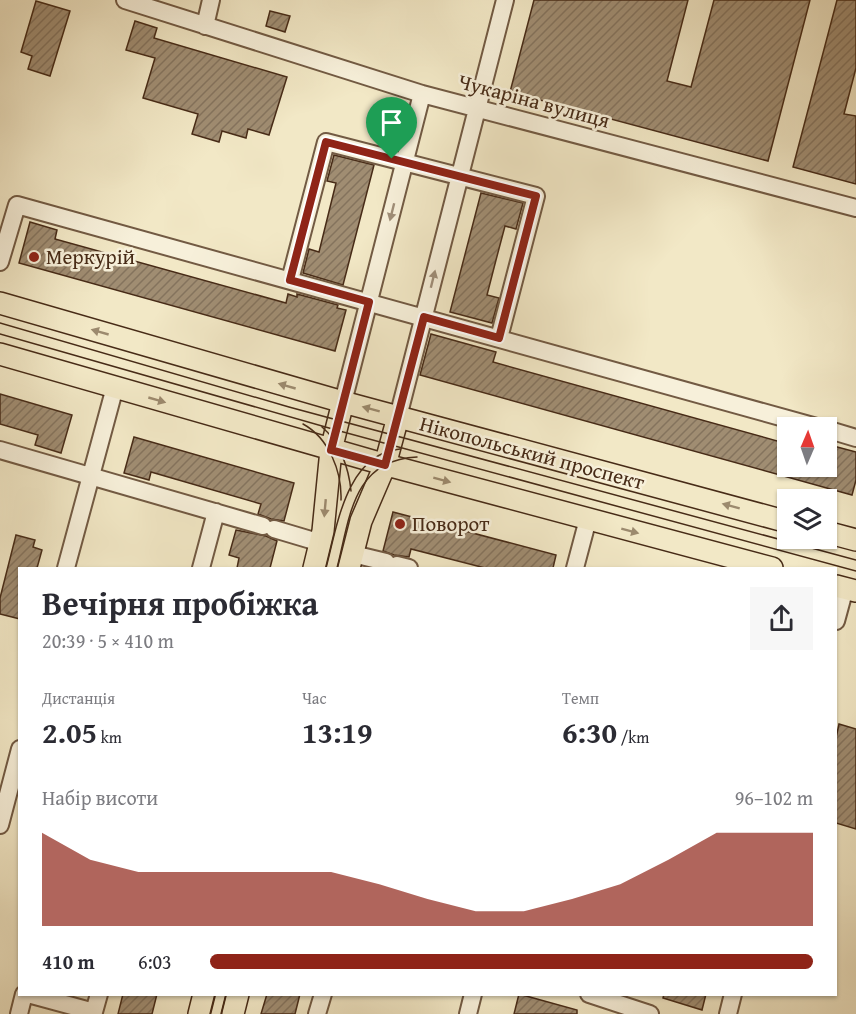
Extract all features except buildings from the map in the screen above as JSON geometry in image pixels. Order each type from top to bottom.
[{"type":"main road","name":"Нікопольський проспект","points":[[0,303],[343,402],[777,519]]},
{"type":"main road","points":[[0,354],[385,465],[768,567]]},
{"type":"main road","points":[[315,567],[321,543],[331,450],[343,402]]},
{"type":"main road","points":[[351,561],[362,521],[385,465],[398,417]]},
{"type":"main road","points":[[837,535],[856,540]]},
{"type":"main road","points":[[199,1014],[204,996]]},
{"type":"main road","points":[[233,1014],[238,996]]},
{"type":"street","name":"Чукаріна вулиця","points":[[125,0],[477,110],[856,208]]},
{"type":"street","points":[[204,26],[212,0]]},
{"type":"street","points":[[398,417],[505,0]]},
{"type":"street","points":[[343,402],[422,94]]},
{"type":"street","points":[[290,280],[326,142],[536,196],[499,338]]},
{"type":"street","points":[[0,262],[17,205],[781,417]]},
{"type":"street","points":[[66,567],[115,387]]},
{"type":"street","points":[[837,432],[856,438]]},
{"type":"street","points":[[0,450],[321,543]]},
{"type":"street","points":[[201,567],[216,512]]},
{"type":"street","points":[[575,567],[588,519]]},
{"type":"street","points":[[351,561],[397,565]]},
{"type":"street","points":[[837,617],[845,588]]},
{"type":"street","points":[[0,825],[18,757]]},
{"type":"street","points":[[19,1014],[25,996]]},
{"type":"street","points":[[34,996],[94,1012],[98,996]]},
{"type":"street","points":[[317,1014],[322,996]]},
{"type":"street","points":[[468,1014],[472,996]]},
{"type":"street","points":[[595,996],[650,1014]]},
{"type":"street","points":[[728,1014],[732,996]]},
{"type":"tram line","points":[[0,323],[289,407],[856,560]]},
{"type":"tram line","points":[[0,334],[336,430],[856,571]]},
{"type":"tram line","points":[[303,424],[312,430],[327,447],[339,478],[341,500]]},
{"type":"tram line","points":[[322,427],[339,448],[351,491]]},
{"type":"tram line","points":[[326,567],[340,514],[356,478],[367,464],[382,454],[400,449]]},
{"type":"tram line","points":[[337,567],[351,512],[367,480],[379,469],[395,461],[417,457]]},
{"type":"tram line","points":[[210,1014],[214,996]]},
{"type":"tram line","points":[[221,1014],[226,996]]},
{"type":"place","name":"Меркурій","points":[[34,257]]},
{"type":"place","name":"Поворот","points":[[400,524]]},
{"type":"route","points":[[326,142],[392,159],[536,196],[499,338],[424,317],[385,465],[331,450],[369,302],[290,280],[326,142]]}]
